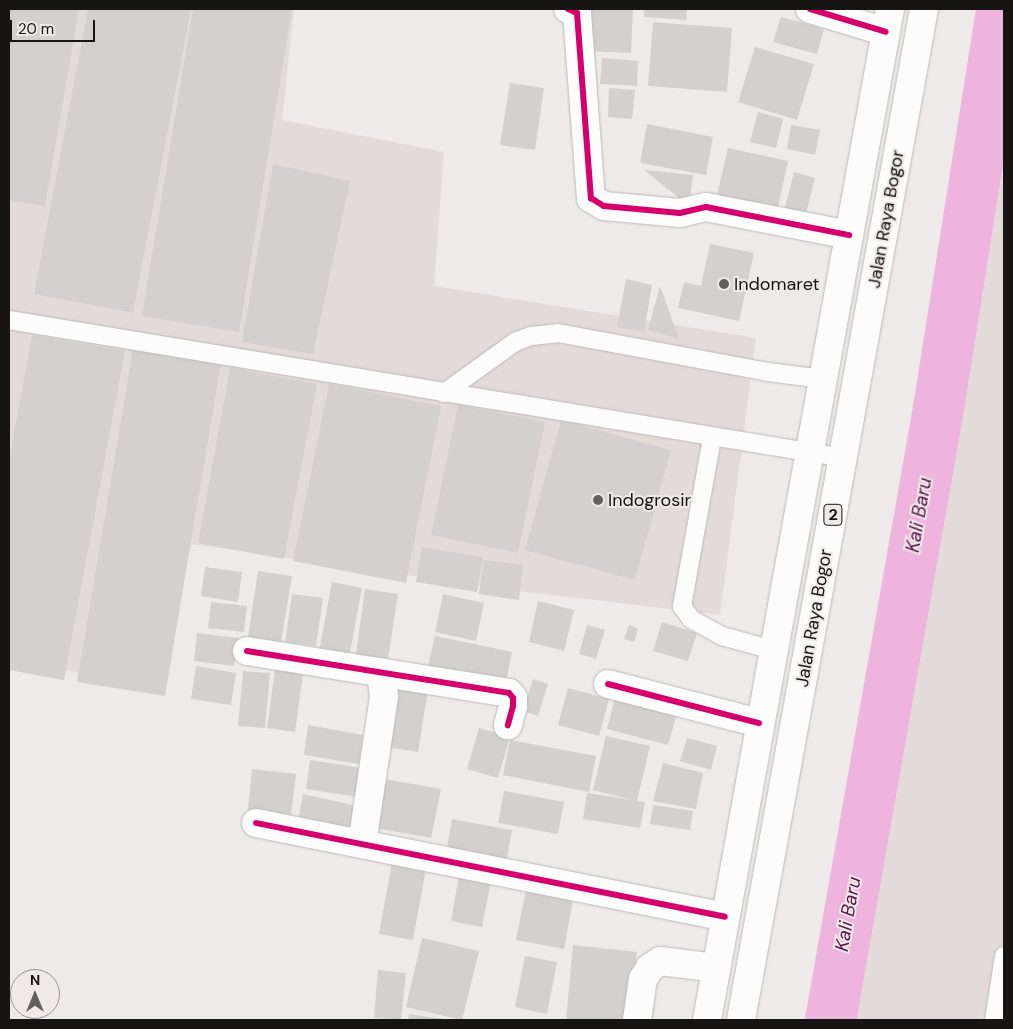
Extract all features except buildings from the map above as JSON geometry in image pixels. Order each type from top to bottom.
[{"type":"main road","points":[[568,9],[577,14],[591,198],[604,206],[680,213],[706,207],[849,236]]},
{"type":"main road","points":[[810,9],[888,20]]},
{"type":"main road","name":"Jalan Raya Bogor","points":[[740,1020],[844,458],[924,9]]},
{"type":"main road","name":"Jalan Raya Bogor","points":[[707,1020],[888,20]]},
{"type":"main road","points":[[247,650],[509,693],[513,698],[513,706],[508,725]]},
{"type":"main road","points":[[362,844],[384,697],[381,672]]},
{"type":"main road","points":[[608,684],[760,724]]},
{"type":"main road","points":[[256,823],[725,916]]},
{"type":"main road","points":[[637,1020],[643,979],[650,968],[660,961],[716,968]]},
{"type":"lane","points":[[9,320],[712,438],[844,458]]},
{"type":"lane","points":[[444,393],[515,342],[531,336],[558,333],[768,372],[823,380]]},
{"type":"lane","points":[[712,438],[682,606],[691,619],[722,636],[773,650]]},
{"type":"lane","points":[[994,1020],[1004,956]]},
{"type":"shaded area","points":[[9,9],[294,9],[282,120],[444,152],[434,286],[756,338],[720,615],[502,589],[192,544],[147,687],[9,659]]},
{"type":"shaded area","points":[[1004,58],[1004,1020],[830,1020]]},
{"type":"waterway","name":"Kali Baru","points":[[830,1020],[938,408],[1001,9]]},
{"type":"cycle path","points":[[568,9],[577,13],[591,198],[604,206],[680,213],[706,207],[849,235]]},
{"type":"cycle path","points":[[810,9],[886,32]]},
{"type":"cycle path","points":[[247,651],[509,693],[513,698],[513,706],[508,725]]},
{"type":"cycle path","points":[[608,684],[759,723]]},
{"type":"cycle path","points":[[256,823],[725,917]]},
{"type":"place","name":"Indomaret","points":[[724,284]]},
{"type":"place","name":"Indogrosir","points":[[598,500]]}]
